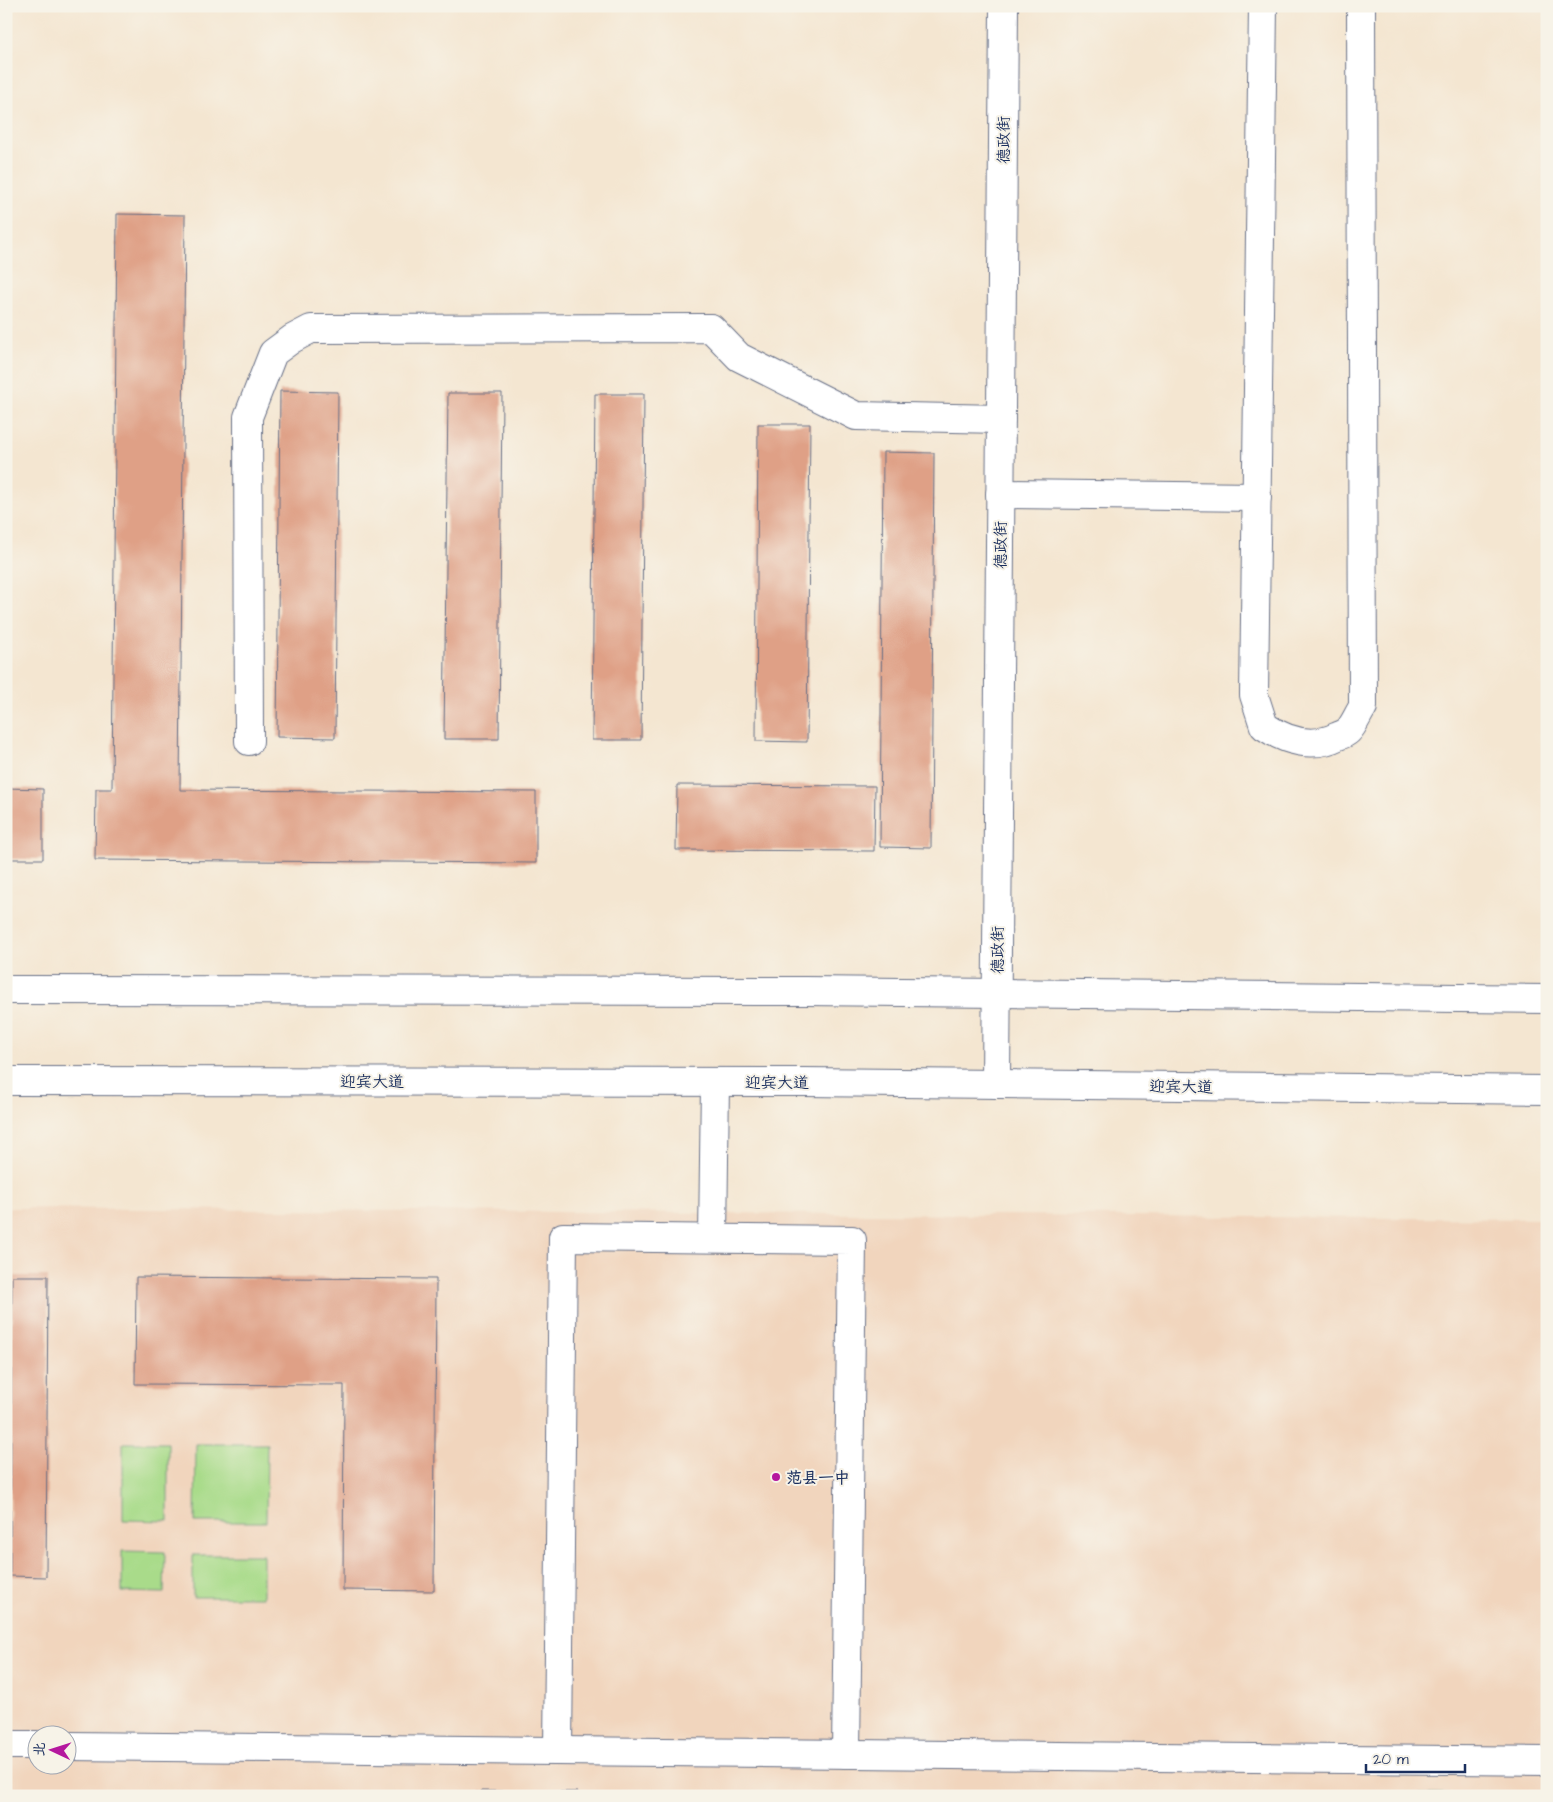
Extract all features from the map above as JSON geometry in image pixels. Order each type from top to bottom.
[{"type":"street","name":"德政街","points":[[996,1084],[1004,6]]},
{"type":"street","points":[[1263,6],[1254,694],[1264,726],[1276,734],[1298,742],[1311,744],[1330,741],[1349,730],[1362,707],[1360,6]]},
{"type":"street","points":[[249,741],[248,417],[273,353],[292,339],[311,329],[711,328],[739,357],[856,416],[1001,419]]},
{"type":"street","points":[[1000,494],[1257,497]]},
{"type":"street","points":[[6,990],[805,991],[1547,1000]]},
{"type":"street","name":"迎宾大道","points":[[6,1081],[715,1082],[1547,1090]]},
{"type":"street","points":[[713,1238],[715,1082]]},
{"type":"street","points":[[558,1751],[563,1237],[713,1238],[852,1240],[846,1754]]},
{"type":"street","points":[[6,1745],[28,1745]]},
{"type":"street","points":[[78,1746],[1547,1760]]},
{"type":"shaded area","name":"范县一中","points":[[6,1208],[1547,1219],[1547,1796],[6,1796]]},
{"type":"green space","points":[[123,1443],[168,1443],[168,1521],[123,1520]]},
{"type":"green space","points":[[196,1444],[267,1444],[266,1522],[195,1522]]},
{"type":"green space","points":[[122,1551],[165,1552],[164,1593],[122,1592]]},
{"type":"green space","points":[[193,1555],[263,1555],[263,1597],[193,1597]]},
{"type":"green space","points":[[1343,1794],[1547,1795],[1547,1796],[1329,1796]]},
{"type":"building","points":[[117,214],[185,215],[180,790],[536,792],[536,863],[95,860],[96,789],[112,789]]},
{"type":"building","points":[[280,391],[338,392],[335,738],[277,737]]},
{"type":"building","points":[[448,393],[502,393],[499,739],[444,739]]},
{"type":"building","points":[[595,394],[644,394],[641,740],[592,740]]},
{"type":"building","points":[[758,424],[810,424],[807,742],[756,741]]},
{"type":"building","points":[[883,452],[934,453],[931,848],[880,847]]},
{"type":"building","points":[[677,785],[875,786],[874,851],[676,850]]},
{"type":"building","points":[[6,788],[43,789],[43,859],[6,859]]},
{"type":"building","points":[[12,1276],[48,1276],[46,1577],[10,1576]]},
{"type":"building","points":[[136,1277],[436,1279],[434,1591],[343,1590],[344,1385],[135,1384]]},
{"type":"building","points":[[481,1791],[578,1792],[578,1796],[481,1796]]},
{"type":"place","name":"范县一中","points":[[776,1477]]}]
